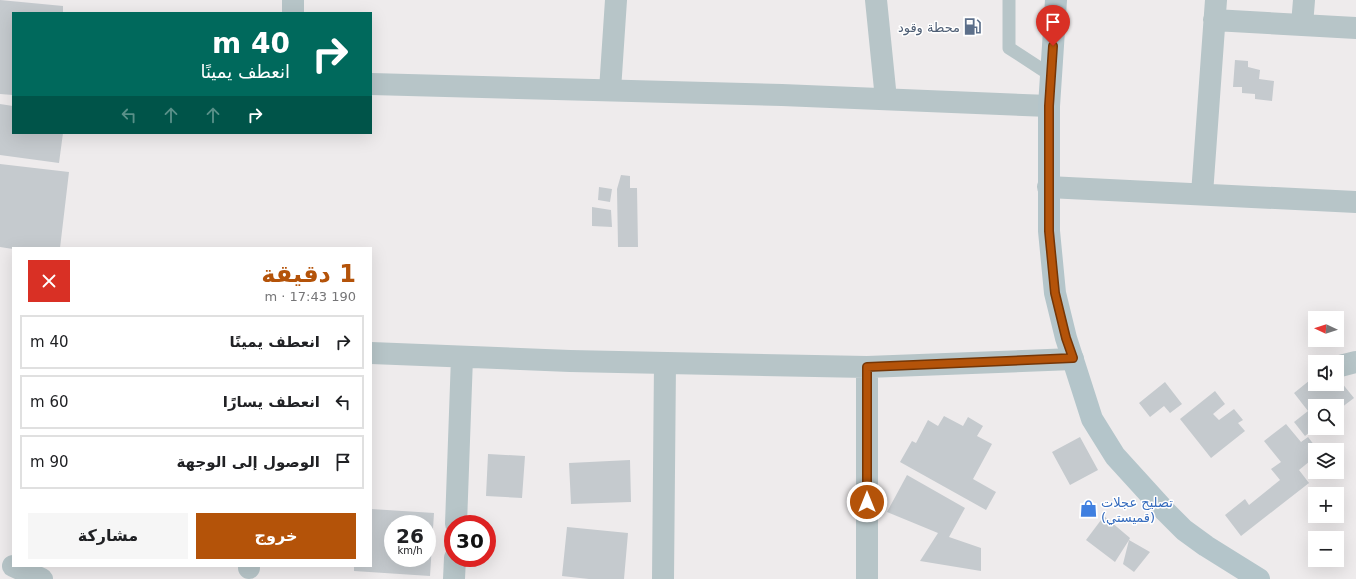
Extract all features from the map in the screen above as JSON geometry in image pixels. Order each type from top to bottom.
[{"type":"street","points":[[293,0],[293,12]]},
{"type":"street","points":[[610,90],[616,0]]},
{"type":"street","points":[[876,0],[886,99]]},
{"type":"street","points":[[1056,0],[1049,106],[1049,231],[1055,293],[1066,338],[1092,419],[1115,456],[1184,530],[1206,546],[1259,579]]},
{"type":"street","points":[[1302,25],[1304,0]]},
{"type":"street","points":[[1202,194],[1215,10],[1302,25],[1356,28]]},
{"type":"street","points":[[372,84],[782,95],[1049,106]]},
{"type":"street","points":[[1048,187],[1356,202]]},
{"type":"street","points":[[372,353],[570,362],[867,367],[1073,358]]},
{"type":"street","points":[[456,515],[462,356]]},
{"type":"street","points":[[663,579],[665,363]]},
{"type":"street","points":[[867,367],[867,579]]},
{"type":"street","points":[[0,560],[12,566]]},
{"type":"street","points":[[15,567],[42,579]]},
{"type":"street","points":[[454,579],[455,567]]},
{"type":"lane","points":[[1009,0],[1009,48],[1052,76]]},
{"type":"building","points":[[0,0],[63,6],[63,12],[12,12],[12,95],[0,94]]},
{"type":"building","points":[[1235,60],[1248,61],[1248,67],[1260,70],[1259,79],[1274,81],[1272,101],[1255,99],[1255,94],[1242,93],[1242,87],[1233,87]]},
{"type":"building","points":[[0,104],[12,106],[12,134],[63,134],[59,163],[0,155]]},
{"type":"building","points":[[0,164],[69,172],[60,247],[12,247],[12,249],[0,247]]},
{"type":"building","points":[[621,175],[630,176],[630,188],[637,188],[638,247],[618,247],[617,189]]},
{"type":"building","points":[[599,187],[612,189],[610,202],[598,200]]},
{"type":"building","points":[[592,207],[611,210],[612,227],[592,226]]},
{"type":"building","points":[[1165,382],[1182,404],[1170,413],[1164,406],[1150,417],[1139,403]]},
{"type":"building","points":[[1308,382],[1308,391],[1344,391],[1344,386],[1354,398],[1344,406],[1344,399],[1308,399],[1308,411],[1294,393]]},
{"type":"building","points":[[1215,391],[1225,404],[1213,414],[1219,420],[1234,409],[1243,420],[1238,423],[1245,431],[1211,458],[1180,419]]},
{"type":"building","points":[[1308,411],[1308,434],[1305,436],[1294,422]]},
{"type":"building","points":[[944,416],[963,426],[968,417],[983,426],[977,436],[992,444],[973,479],[996,492],[986,510],[900,462],[912,441],[916,443],[928,420],[938,426]]},
{"type":"building","points":[[1286,424],[1301,442],[1308,437],[1313,443],[1308,443],[1308,463],[1299,470],[1309,483],[1241,536],[1225,515],[1245,499],[1249,505],[1280,480],[1271,469],[1281,462],[1264,441]]},
{"type":"building","points":[[1080,437],[1098,470],[1070,485],[1052,452]]},
{"type":"building","points":[[488,454],[525,456],[522,498],[486,496]]},
{"type":"building","points":[[630,460],[631,502],[571,504],[569,463]]},
{"type":"building","points":[[907,475],[965,508],[949,537],[981,548],[981,571],[920,561],[938,533],[887,512]]},
{"type":"building","points":[[372,509],[434,513],[434,515],[384,515],[384,567],[431,567],[430,576],[354,571],[354,567],[372,567]]},
{"type":"building","points":[[1104,516],[1130,538],[1115,562],[1086,540]]},
{"type":"building","points":[[567,527],[628,533],[624,579],[589,579],[562,576]]},
{"type":"building","points":[[1129,540],[1150,552],[1134,572],[1123,564]]},
{"type":"place","name":"محطة وقود","points":[[973,27]]},
{"type":"place","name":"تصليح عجلات (قميستي)","points":[[1088,509]]},
{"type":"route","points":[[867,502],[867,367],[1073,358],[1066,338],[1055,293],[1049,231],[1049,106],[1053,46]]}]
